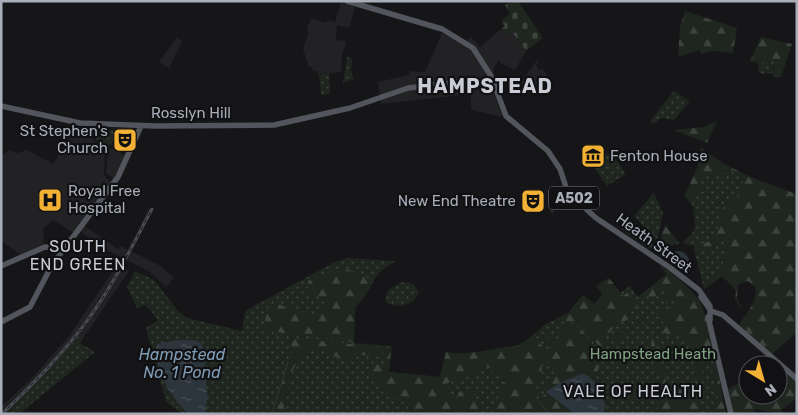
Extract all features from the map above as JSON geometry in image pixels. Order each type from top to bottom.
[{"type":"main road","name":"Heath Street","points":[[347,1],[446,31],[474,50],[495,86],[506,116],[548,151],[560,169],[567,189],[576,201],[596,218],[669,267],[704,295],[711,311]]},
{"type":"main road","name":"Rosslyn Hill","points":[[1,106],[80,124],[142,126],[279,125],[350,108],[408,88],[460,82],[495,86]]},
{"type":"main road","points":[[1,322],[30,307],[49,270],[63,249],[118,177],[142,126]]},
{"type":"main road","points":[[1,266],[42,248],[63,249]]},
{"type":"main road","points":[[711,311],[708,315],[731,414]]},
{"type":"main road","name":"A502","points":[[711,311],[723,315],[797,379]]},
{"type":"shaded area","points":[[341,2],[355,7],[349,28],[337,25],[336,40],[347,41],[342,55],[341,72],[318,74],[317,71],[313,71],[312,67],[309,67],[303,49],[308,34],[307,28],[311,18],[326,23],[328,20],[335,22]]},
{"type":"shaded area","points":[[501,29],[507,36],[512,32],[526,51],[515,70],[500,63],[500,59],[494,67],[492,90],[503,117],[471,110],[471,94],[381,104],[378,82],[409,75],[409,71],[425,72],[442,33],[463,44],[471,37],[480,47]]},
{"type":"shaded area","points":[[177,37],[182,42],[169,68],[159,62]]},
{"type":"shaded area","points":[[537,60],[539,63],[536,65],[539,70],[543,69],[551,80],[533,94],[511,87],[516,78],[522,81]]},
{"type":"shaded area","name":"Royal Free Hospital","points":[[75,128],[82,128],[105,151],[104,175],[111,183],[74,233],[53,220],[43,228],[44,244],[21,255],[1,241],[1,155],[10,150],[17,153],[27,150],[53,164]]},
{"type":"shaded area","points":[[108,147],[126,156],[114,178],[106,174]]},
{"type":"shaded area","points":[[149,208],[153,210],[131,251],[159,265],[174,278],[166,287],[150,272],[95,244],[80,230],[83,225],[118,249],[121,246],[128,250]]},
{"type":"shaded area","points":[[117,265],[129,271],[80,343],[81,340],[6,414],[1,414],[1,407],[33,377],[69,336]]},
{"type":"green space","points":[[518,1],[543,38],[526,51],[512,32],[507,36],[501,29],[505,26],[501,21],[510,14],[505,5]]},
{"type":"green space","points":[[685,11],[737,28],[733,53],[712,51],[701,54],[700,50],[678,57],[680,27]]},
{"type":"green space","points":[[761,37],[792,44],[781,77],[773,77],[775,63],[772,61],[758,63],[750,61]]},
{"type":"green space","points":[[347,57],[352,58],[351,71],[354,79],[343,83]]},
{"type":"green space","points":[[772,61],[775,63],[772,74],[759,73],[758,63]]},
{"type":"green space","points":[[329,73],[330,94],[321,95],[319,75]]},
{"type":"green space","points":[[674,91],[690,101],[674,120],[661,118],[655,123],[650,121]]},
{"type":"green space","points":[[717,121],[707,143],[673,130],[704,127]]},
{"type":"green space","points":[[95,129],[120,130],[107,150],[96,139]]},
{"type":"green space","points":[[701,147],[734,169],[797,194],[797,332],[772,354],[739,325],[754,302],[756,290],[753,285],[747,281],[738,285],[737,299],[744,311],[735,300],[736,290],[722,276],[704,290],[716,274],[721,272],[725,264],[725,254],[729,252],[723,240],[707,250],[694,250],[694,246],[714,240],[720,223],[720,214],[726,203],[738,195],[743,182],[734,170],[703,177],[693,206],[684,196],[698,166]]},
{"type":"green space","points":[[611,152],[626,174],[607,186],[591,163]]},
{"type":"green space","points":[[734,170],[744,182],[739,189],[738,195],[723,211],[714,240],[698,246],[683,242],[694,230],[693,204],[703,177]]},
{"type":"green space","points":[[565,191],[569,196],[552,213],[548,207]]},
{"type":"green space","points":[[654,193],[663,213],[658,238],[655,239],[634,216]]},
{"type":"green space","points":[[629,219],[656,249],[648,248],[620,228]]},
{"type":"green space","points":[[665,225],[678,244],[662,247],[659,242]]},
{"type":"green space","points":[[723,240],[729,253],[724,260],[724,268],[704,289],[694,250],[707,250]]},
{"type":"green space","name":"Hampstead Heath","points":[[348,258],[396,261],[380,272],[364,298],[356,306],[354,343],[392,346],[389,372],[440,377],[446,352],[455,354],[470,353],[521,345],[547,323],[568,313],[583,295],[594,304],[603,294],[596,286],[609,278],[620,293],[630,286],[638,297],[667,274],[659,265],[669,271],[699,300],[726,414],[182,414],[166,402],[146,328],[158,320],[146,305],[137,308],[127,287],[135,271],[154,280],[178,311],[187,318],[242,331],[245,311],[335,262]]},
{"type":"green space","points":[[659,265],[693,292],[703,308],[707,320],[713,352],[707,350],[702,355],[705,364],[702,367],[703,375],[699,378],[701,386],[697,391],[700,402],[697,414],[660,414],[661,411],[656,407],[662,391],[660,377],[652,357],[652,333],[659,362],[666,369],[665,385],[679,387],[689,383],[696,385],[694,369],[698,362],[688,350],[690,342],[684,343],[686,342],[678,330],[675,330],[672,336],[663,332],[663,322],[654,312],[659,308],[674,311],[677,300],[673,298],[672,302],[666,303],[665,290],[662,288],[658,290],[653,301],[646,295],[638,297],[667,274]]},
{"type":"green space","points":[[342,267],[372,280],[363,299],[355,308],[353,342],[263,330],[268,308],[277,304],[317,316],[330,299],[308,293],[308,281]]},
{"type":"green space","points":[[609,278],[623,296],[628,292],[637,305],[631,311],[630,318],[623,322],[616,321],[615,326],[603,339],[608,351],[598,345],[582,325],[556,319],[568,313],[583,295],[594,304],[603,294],[596,286]]},
{"type":"green space","points":[[402,282],[413,284],[419,292],[417,296],[406,305],[396,306],[387,303],[385,300],[388,290]]},
{"type":"green space","points":[[644,319],[652,323],[652,327],[650,328],[643,322],[614,344],[616,336],[635,325],[635,321]]},
{"type":"green space","points":[[562,324],[581,328],[593,345],[606,355],[593,379],[589,376],[560,383],[547,390],[545,388],[558,375],[554,373],[553,365],[550,363],[542,366],[541,377],[535,387],[531,388],[539,393],[534,403],[547,393],[575,414],[495,414],[500,386],[508,379],[493,374],[490,368],[483,363],[479,374],[447,383],[450,394],[456,401],[459,392],[466,389],[473,390],[481,409],[480,414],[408,414],[408,407],[413,399],[408,398],[402,402],[399,398],[386,396],[365,371],[377,364],[385,366],[384,352],[380,356],[360,355],[354,358],[353,362],[345,361],[344,357],[341,359],[336,356],[330,358],[331,351],[309,348],[296,364],[291,375],[290,385],[286,390],[287,397],[284,401],[284,408],[289,413],[272,413],[293,349],[288,344],[290,338],[391,348],[389,372],[440,377],[446,352],[462,354],[517,346],[534,335],[547,352],[550,350],[548,333],[552,333],[553,341],[558,340]]},
{"type":"green space","points":[[79,335],[83,338],[80,343],[95,352],[19,414],[6,414],[48,372]]},
{"type":"green space","points":[[715,357],[726,414],[711,414],[718,397],[711,370]]},
{"type":"green space","points":[[788,374],[797,382],[797,398],[788,405]]},
{"type":"green space","points":[[738,384],[738,405],[788,405],[781,410],[783,414],[755,409],[755,414],[733,414],[728,389]]},
{"type":"water","points":[[678,251],[684,253],[689,260],[691,269],[687,275],[666,258],[669,253]]},
{"type":"water","name":"Hampstead No. 1 Pond","points":[[178,340],[195,340],[201,343],[204,351],[207,395],[210,398],[207,400],[205,414],[188,414],[176,400],[160,373],[156,354],[157,344]]},
{"type":"water","points":[[585,374],[597,384],[606,406],[603,414],[575,414],[546,392],[560,383]]},
{"type":"waterway","points":[[272,414],[288,362]]},
{"type":"waterway","points":[[538,401],[550,414]]},
{"type":"railway","points":[[2,414],[59,356],[89,318],[115,278],[152,209]]},
{"type":"place","name":"St Stephen's Church","points":[[125,140]]},
{"type":"place","name":"Fenton House","points":[[593,156]]},
{"type":"place","name":"Royal Free Hospital","points":[[50,200]]},
{"type":"place","name":"New End Theatre","points":[[533,201]]},
{"type":"district","name":"HAMPSTEAD","points":[[485,86]]},
{"type":"district","name":"SOUTH END GREEN","points":[[78,255]]},
{"type":"district","name":"VALE OF HEALTH","points":[[633,391]]}]
